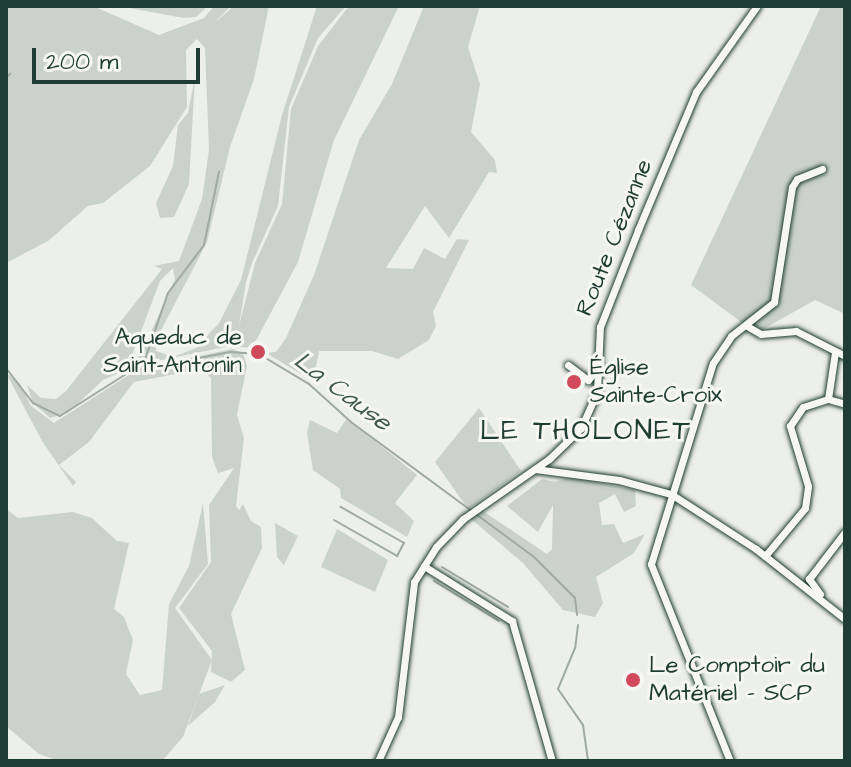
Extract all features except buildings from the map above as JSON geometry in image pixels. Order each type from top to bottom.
[{"type":"street","name":"Route Cézanne","points":[[378,761],[396,723],[410,593],[424,566],[469,514],[535,469],[581,428],[597,392],[602,322],[696,92],[757,6]]},
{"type":"street","points":[[730,761],[651,571],[671,494],[713,363],[727,341],[777,296],[794,184],[822,169]]},
{"type":"street","points":[[747,326],[761,334],[796,331],[845,356]]},
{"type":"street","points":[[828,399],[835,352]]},
{"type":"street","points":[[568,365],[588,380],[600,366]]},
{"type":"street","points":[[765,556],[808,498],[791,438],[791,421],[803,407],[828,399],[845,404]]},
{"type":"street","points":[[535,469],[619,480],[671,494],[756,549],[845,619]]},
{"type":"street","points":[[819,599],[809,579],[845,532]]},
{"type":"street","points":[[424,566],[512,621],[552,761]]},
{"type":"shaded area","points":[[6,6],[93,6],[159,35],[204,18],[214,6],[231,6],[213,24],[234,6],[269,6],[254,79],[230,147],[207,242],[156,340],[156,351],[173,357],[196,348],[219,323],[241,280],[282,115],[317,6],[346,6],[318,38],[289,107],[278,206],[252,263],[239,326],[255,263],[282,204],[291,109],[318,46],[349,6],[399,6],[334,140],[298,262],[252,348],[230,346],[128,369],[141,354],[175,279],[173,268],[160,281],[127,370],[103,380],[68,413],[50,418],[33,403],[27,385],[41,398],[56,399],[66,391],[162,269],[154,266],[179,261],[202,199],[209,150],[205,48],[197,39],[186,50],[187,107],[150,166],[103,203],[88,206],[48,241],[6,263]]},
{"type":"shaded area","points":[[118,6],[208,6],[196,17],[184,18]]},
{"type":"shaded area","points":[[424,6],[480,6],[468,47],[480,84],[471,132],[495,160],[497,173],[489,172],[449,238],[425,206],[386,268],[413,269],[424,248],[445,259],[457,239],[469,240],[433,312],[436,326],[429,340],[398,359],[372,351],[319,351],[316,367],[301,374],[266,353],[276,352],[286,338],[314,275],[359,140],[392,84]]},
{"type":"shaded area","points":[[821,6],[845,6],[845,314],[815,300],[756,333],[691,285]]},
{"type":"shaded area","points":[[195,77],[189,184],[174,217],[160,218],[156,203],[173,166],[178,125],[188,113]]},
{"type":"shaded area","points":[[232,349],[243,353],[247,366],[237,415],[244,438],[236,506],[239,510],[243,504],[251,521],[261,527],[262,548],[231,614],[245,670],[231,682],[211,672],[212,651],[179,608],[211,562],[209,505],[234,468],[218,473],[212,457],[211,378],[202,369],[134,382],[89,442],[59,465],[76,482],[73,486],[42,441],[6,373],[20,384],[31,406],[54,423],[138,369]]},
{"type":"shaded area","points":[[479,408],[521,471],[468,509],[435,462]]},
{"type":"shaded area","points":[[347,418],[417,475],[395,503],[414,521],[407,537],[341,498],[340,489],[313,470],[307,433],[310,420],[337,433]]},
{"type":"shaded area","points":[[572,477],[635,490],[636,506],[624,512],[615,494],[599,503],[602,525],[614,524],[623,543],[645,534],[634,553],[596,577],[603,603],[595,617],[563,610],[523,563],[470,518],[480,509],[547,554],[552,549],[553,505],[538,532],[507,506],[542,479],[555,482]]},
{"type":"shaded area","points":[[203,503],[208,564],[175,608],[212,660],[183,737],[162,761],[59,761],[39,754],[6,726],[6,509],[18,518],[73,512],[92,518],[117,541],[129,543],[114,609],[124,617],[133,640],[126,674],[140,695],[162,690],[169,604],[189,566]]},
{"type":"shaded area","points":[[275,523],[298,536],[284,565],[277,557]]},
{"type":"shaded area","points":[[337,529],[388,560],[375,592],[321,567]]},
{"type":"shaded area","points":[[225,685],[215,702],[188,726],[199,694]]},
{"type":"waterway","points":[[6,78],[10,74]]},
{"type":"waterway","points":[[142,368],[168,293],[204,245],[219,172]]},
{"type":"waterway","name":"La Cause","points":[[6,368],[33,403],[60,416],[131,371],[230,352],[259,354],[309,384],[351,422],[534,557],[575,598],[577,615]]},
{"type":"waterway","points":[[334,520],[397,556],[404,543],[341,507]]},
{"type":"waterway","points":[[442,567],[508,607]]},
{"type":"waterway","points":[[434,581],[499,621]]},
{"type":"waterway","name":"La Cause","points":[[578,625],[575,648],[558,689],[583,725],[588,761]]},
{"type":"place","name":"Aqueduc de Saint-Antonin","points":[[258,352]]},
{"type":"place","name":"Église Sainte-Croix","points":[[574,382]]},
{"type":"place","name":"Le Comptoir du Matériel - SCP","points":[[633,680]]},
{"type":"district","name":"LE THOLONET","points":[[586,431]]}]
